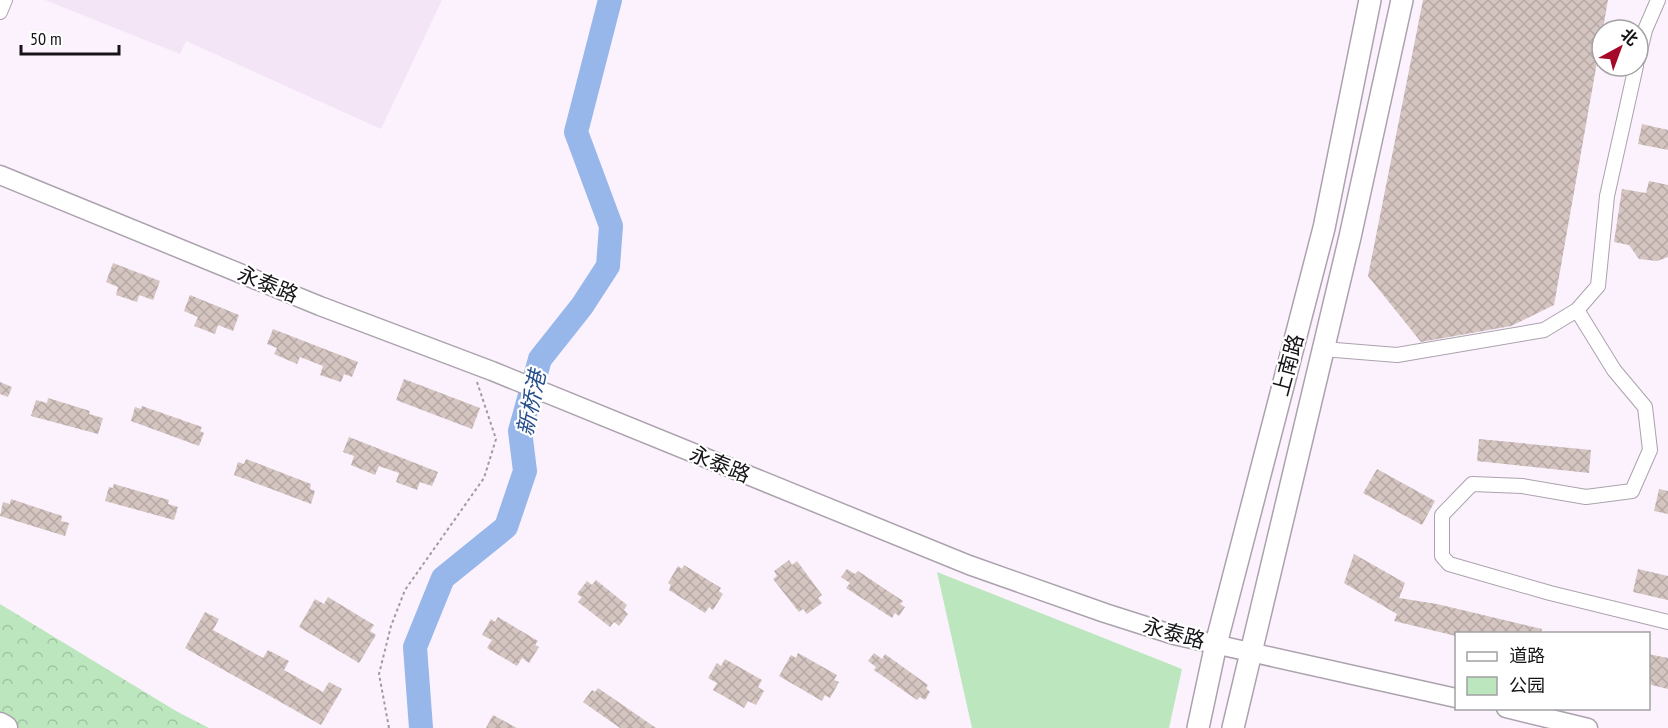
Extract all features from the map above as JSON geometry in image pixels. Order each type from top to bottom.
[{"type":"highway","points":[[0,725],[5,728]]},
{"type":"main road","name":"上南路","points":[[1198,728],[1216,644],[1324,228],[1370,0]]},
{"type":"main road","name":"上南路","points":[[1233,728],[1323,350],[1402,0]]},
{"type":"street","points":[[0,12],[5,0]]},
{"type":"street","points":[[1650,18],[1658,0]]},
{"type":"street","points":[[1323,350],[1397,355],[1544,330],[1577,310],[1598,286],[1607,196],[1633,78]]},
{"type":"street","name":"永泰路","points":[[0,175],[320,306],[562,399],[969,565],[1105,614],[1173,635],[1455,698]]},
{"type":"street","points":[[1577,310],[1614,370],[1645,407],[1650,450],[1632,491],[1586,497],[1522,486],[1472,484],[1442,515],[1442,556],[1449,564],[1561,596],[1668,622]]},
{"type":"street","points":[[1514,710],[1588,728]]},
{"type":"path","points":[[389,728],[379,674],[391,626],[405,590],[484,478],[496,439],[475,375],[485,369]]},
{"type":"shaded area","points":[[45,0],[442,0],[381,129],[186,41],[180,54]]},
{"type":"green space","points":[[937,572],[1182,669],[1169,728],[972,728]]},
{"type":"green space","points":[[0,604],[176,711],[209,728],[0,728]]},
{"type":"building","points":[[1423,0],[1608,0],[1605,18],[1590,18],[1590,78],[1594,78],[1554,305],[1511,326],[1421,342],[1368,276]]},
{"type":"building","points":[[1642,124],[1668,130],[1668,150],[1638,144]]},
{"type":"building","points":[[1649,181],[1668,185],[1668,257],[1657,261],[1639,259],[1629,245],[1614,242],[1622,189],[1646,193]]},
{"type":"building","points":[[113,263],[160,281],[153,300],[139,295],[137,302],[116,295],[118,287],[106,282]]},
{"type":"building","points":[[190,295],[239,315],[233,331],[218,325],[215,334],[194,326],[198,317],[184,311]]},
{"type":"building","points":[[273,329],[358,362],[352,377],[344,374],[341,382],[320,375],[323,366],[300,357],[297,364],[274,354],[277,348],[267,344]]},
{"type":"building","points":[[404,379],[480,408],[472,429],[396,400]]},
{"type":"building","points":[[0,382],[12,387],[8,397],[0,394]]},
{"type":"building","points":[[48,398],[90,411],[89,414],[103,418],[98,434],[31,416],[36,400],[47,403]]},
{"type":"building","points":[[142,406],[202,427],[200,431],[204,433],[199,446],[131,421],[135,407],[141,409]]},
{"type":"building","points":[[349,437],[438,472],[432,486],[420,482],[417,490],[396,482],[399,473],[379,466],[375,475],[351,465],[354,456],[343,452]]},
{"type":"building","points":[[1479,439],[1591,450],[1589,473],[1477,461]]},
{"type":"building","points":[[246,459],[311,484],[310,489],[315,491],[311,504],[234,475],[238,462],[244,464]]},
{"type":"building","points":[[1377,469],[1435,501],[1422,525],[1363,493]]},
{"type":"building","points":[[114,484],[169,500],[168,504],[178,507],[174,520],[105,501],[109,487],[113,488]]},
{"type":"building","points":[[1659,489],[1668,491],[1668,514],[1654,511]]},
{"type":"building","points":[[11,499],[62,516],[61,521],[69,523],[65,536],[0,516],[3,502],[10,504]]},
{"type":"building","points":[[1354,554],[1405,583],[1399,598],[1437,604],[1542,629],[1541,632],[1455,632],[1455,636],[1394,621],[1397,614],[1344,583]]},
{"type":"building","points":[[789,560],[792,565],[797,561],[822,595],[818,598],[822,603],[807,614],[803,609],[799,612],[773,579],[777,576],[774,571]]},
{"type":"building","points":[[684,565],[721,588],[719,591],[723,594],[713,610],[709,607],[705,613],[669,590],[671,585],[668,583],[678,566],[682,569]]},
{"type":"building","points":[[847,569],[855,574],[858,571],[903,601],[900,604],[905,607],[899,616],[895,613],[892,618],[846,588],[850,583],[841,577]]},
{"type":"building","points":[[1638,569],[1668,576],[1668,600],[1633,592]]},
{"type":"building","points":[[596,580],[627,605],[624,610],[628,614],[619,626],[614,622],[610,627],[578,602],[582,597],[577,594],[587,581],[592,585]]},
{"type":"building","points":[[328,597],[374,625],[370,631],[376,635],[359,663],[299,627],[315,599],[324,604]]},
{"type":"building","points":[[205,612],[219,619],[213,630],[263,658],[268,650],[289,661],[284,670],[323,692],[329,682],[342,689],[321,725],[185,648]]},
{"type":"building","points":[[498,617],[538,641],[535,645],[539,647],[529,663],[522,658],[517,666],[487,648],[492,640],[482,635],[491,619],[495,622]]},
{"type":"building","points":[[798,653],[837,675],[834,680],[839,682],[830,698],[825,695],[822,701],[779,676],[791,655],[796,658]]},
{"type":"building","points":[[874,653],[882,659],[885,654],[928,685],[926,688],[930,692],[925,700],[920,697],[917,700],[874,670],[876,667],[868,661]]},
{"type":"building","points":[[1650,654],[1668,658],[1668,689],[1650,684]]},
{"type":"building","points":[[725,659],[762,680],[758,687],[764,691],[756,705],[748,701],[744,708],[713,690],[717,683],[708,678],[717,663],[721,666]]},
{"type":"building","points":[[598,688],[656,728],[620,728],[583,702],[592,690],[595,692]]},
{"type":"building","points":[[493,715],[517,728],[486,728]]},
{"type":"waterway","name":"新桥港","points":[[421,728],[415,647],[443,578],[506,527],[525,471],[520,431],[540,359],[582,306],[608,266],[611,226],[576,132],[610,0]]}]
